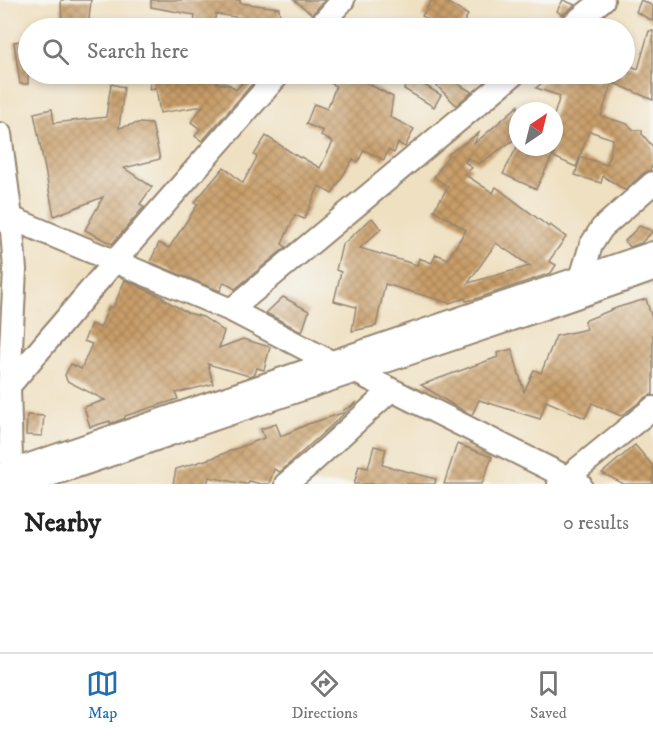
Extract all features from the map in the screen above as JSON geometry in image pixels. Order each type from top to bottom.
[{"type":"street","points":[[327,18],[343,0]]},
{"type":"street","points":[[580,18],[603,0]]},
{"type":"street","points":[[9,386],[270,84]]},
{"type":"street","points":[[231,310],[502,84]]},
{"type":"street","points":[[0,134],[6,218],[15,270],[9,386],[16,475]]},
{"type":"street","points":[[581,278],[591,245],[602,228],[653,183]]},
{"type":"street","points":[[6,218],[231,310],[569,482],[653,408]]},
{"type":"street","points":[[16,475],[332,362],[653,253]]},
{"type":"street","points":[[16,475],[354,371],[653,270]]},
{"type":"street","points":[[286,484],[391,390]]},
{"type":"building","points":[[61,0],[91,0],[89,18],[62,18]]},
{"type":"building","points":[[151,0],[240,0],[240,3],[279,8],[280,18],[242,18],[216,14],[215,18],[195,18],[195,15],[151,7]]},
{"type":"building","points":[[294,0],[325,0],[312,14]]},
{"type":"building","points":[[432,0],[443,0],[468,15],[466,18],[425,18],[422,16]]},
{"type":"building","points":[[563,0],[575,5],[562,15],[557,11]]},
{"type":"building","points":[[641,0],[653,6],[653,21],[636,12]]},
{"type":"building","points":[[649,31],[653,31],[653,100],[617,84],[635,84],[635,68],[638,69]]},
{"type":"building","points":[[18,41],[18,70],[14,42]]},
{"type":"building","points":[[111,84],[124,87],[119,128],[138,123],[152,124],[160,159],[124,168],[152,187],[140,204],[144,207],[112,244],[85,230],[103,197],[54,216],[34,113],[52,109],[54,123],[106,117]]},
{"type":"building","points":[[150,84],[224,84],[230,85],[236,90],[241,84],[252,84],[202,141],[195,136],[200,129],[191,122],[203,106],[160,113],[156,88],[149,89]]},
{"type":"building","points":[[332,84],[369,84],[393,97],[390,117],[414,129],[405,147],[398,143],[394,153],[388,150],[384,160],[364,150],[358,162],[353,159],[332,194],[319,186],[304,219],[295,215],[282,244],[286,247],[235,289],[224,282],[220,291],[150,262],[159,243],[169,248],[198,204],[194,203],[224,167],[243,183],[257,157],[254,155],[266,136],[320,168],[333,142],[321,136],[323,131],[306,124],[314,104],[327,109],[336,86]]},
{"type":"building","points":[[407,84],[423,84],[441,95],[434,107],[404,89]]},
{"type":"building","points":[[435,84],[458,84],[472,92],[456,105]]},
{"type":"building","points":[[541,84],[611,84],[601,116],[627,124],[634,130],[642,130],[642,134],[653,147],[653,165],[650,170],[625,190],[603,176],[601,183],[575,175],[581,157],[607,165],[613,139],[589,131],[576,167],[554,157],[563,156],[563,102],[558,102],[560,96],[536,88]]},
{"type":"building","points":[[509,114],[509,143],[479,164],[467,158],[465,162],[472,168],[464,174],[493,193],[496,187],[566,237],[549,261],[556,265],[551,273],[475,299],[466,301],[465,298],[449,303],[385,284],[376,326],[352,331],[356,307],[334,301],[341,272],[336,270],[342,245],[372,218],[381,229],[360,248],[417,265],[419,258],[432,263],[436,254],[448,259],[466,230],[434,210],[448,187],[434,177],[450,153],[479,133],[474,144]],"holes":[[[496,243],[530,266],[468,283]]]},
{"type":"building","points":[[512,156],[552,156],[536,189],[503,174]]},
{"type":"building","points":[[639,226],[653,231],[641,243],[630,247],[625,241]]},
{"type":"building","points":[[125,280],[164,298],[188,313],[203,317],[224,331],[219,348],[243,339],[270,347],[264,370],[257,368],[255,374],[249,376],[208,364],[213,384],[176,393],[178,399],[125,416],[115,422],[110,423],[110,421],[90,427],[84,407],[105,400],[67,381],[65,375],[71,364],[81,369],[92,344],[84,341],[91,324],[100,328],[109,307],[113,308]]},
{"type":"building","points":[[283,297],[309,311],[302,332],[266,313]]},
{"type":"building","points":[[646,299],[653,322],[653,394],[621,416],[592,403],[585,418],[546,401],[540,419],[479,400],[472,415],[421,385],[498,357],[497,353],[512,349],[524,392],[534,370],[541,373],[556,336],[587,329],[584,321]]},
{"type":"building","points":[[357,402],[280,472],[274,469],[269,484],[249,481],[245,484],[209,477],[207,484],[173,484],[176,469],[264,438],[261,429],[276,424],[281,436],[308,424],[343,413]]},
{"type":"building","points":[[27,415],[44,416],[42,436],[26,435]]},
{"type":"building","points":[[457,444],[492,457],[482,484],[444,484]]},
{"type":"building","points":[[635,445],[653,466],[653,484],[624,484],[602,473]]},
{"type":"building","points":[[374,446],[386,449],[382,465],[436,479],[435,484],[354,484],[359,466],[368,468]]}]
